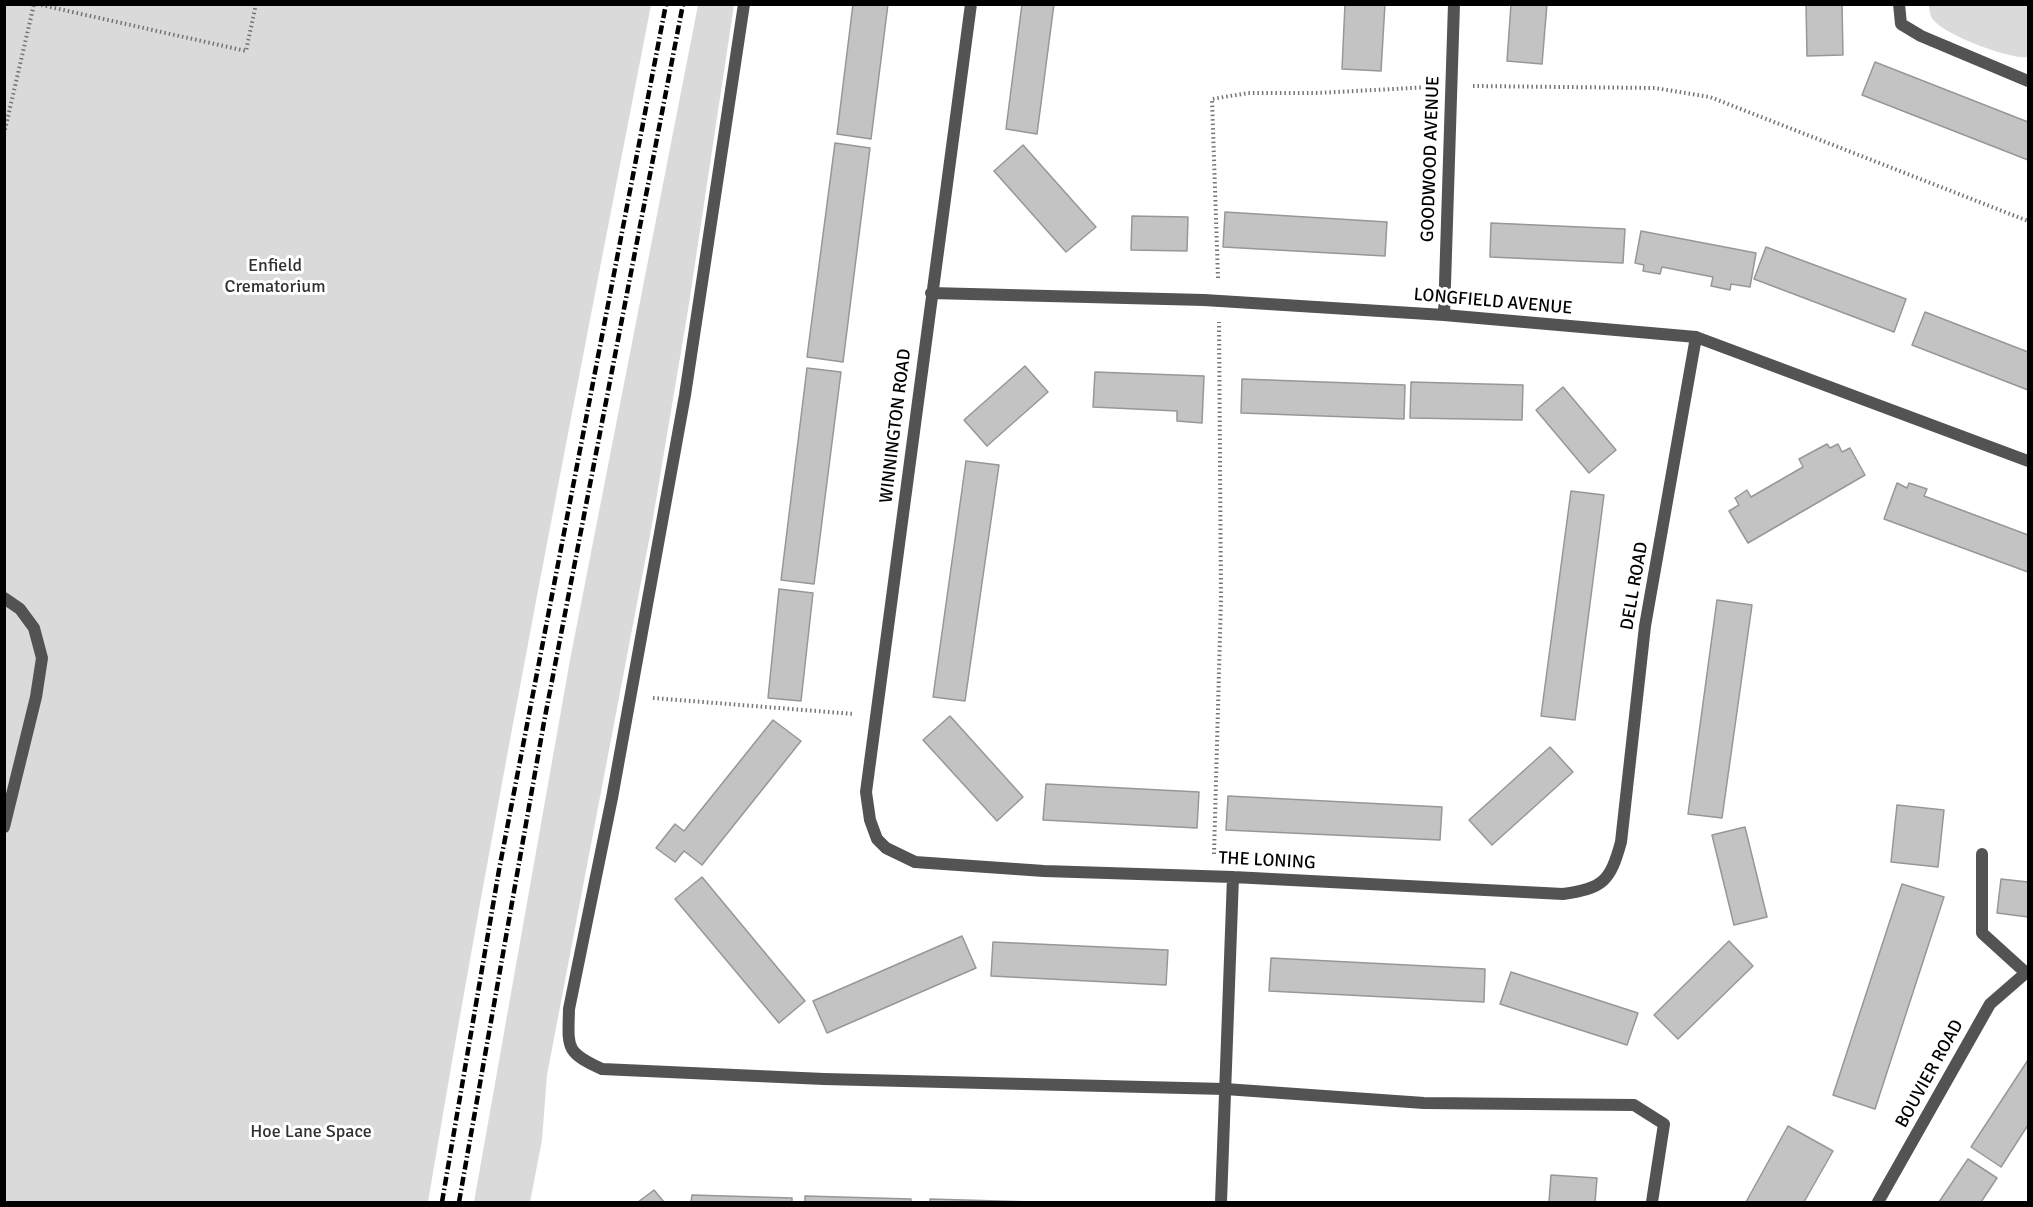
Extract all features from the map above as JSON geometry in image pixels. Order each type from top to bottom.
[{"type":"street","points":[[744,4],[685,395],[631,697],[569,1009],[568,1042],[579,1059],[602,1069],[614,1070],[824,1079],[1225,1089],[1424,1103],[1634,1105],[1664,1124],[1652,1203]]},
{"type":"street","name":"WINNINGTON ROAD","points":[[886,848],[877,839],[870,820],[866,792],[971,4]]},
{"type":"street","name":"GOODWOOD AVENUE","points":[[1444,315],[1454,4]]},
{"type":"street","points":[[1899,4],[1901,24],[1911,30],[2028,81]]},
{"type":"street","name":"LONGFIELD AVENUE","points":[[931,293],[1204,300],[1444,315],[1696,337],[2028,461]]},
{"type":"street","name":"DELL ROAD","points":[[1621,842],[1645,626],[1696,337]]},
{"type":"street","points":[[4,598],[20,609],[34,628],[42,658],[36,697],[4,827]]},
{"type":"street","name":"THE LONING","points":[[886,848],[915,862],[942,866],[1233,877],[1563,894],[1588,891],[1605,880],[1616,862],[1621,842]]},
{"type":"street","name":"BOUVIER ROAD","points":[[1878,1203],[1990,1004],[2027,972],[1982,933],[1982,854]]},
{"type":"street","points":[[1221,1203],[1233,877]]},
{"type":"path","points":[[4,134],[35,4],[246,51],[256,4]]},
{"type":"path","points":[[631,697],[876,715]]},
{"type":"green space","name":"Enfield Crematorium","points":[[5,5],[651,5],[508,752],[428,1202],[5,1202]]},
{"type":"green space","points":[[698,5],[734,5],[688,310],[651,530],[547,1075],[542,1140],[530,1202],[474,1202],[570,660]]},
{"type":"green space","points":[[1929,5],[2028,5],[2028,57],[2019,57],[1977,45],[1948,31],[1932,18]]},
{"type":"building","points":[[853,4],[888,4],[871,139],[837,134]]},
{"type":"building","points":[[1022,4],[1054,4],[1037,134],[1006,129]]},
{"type":"building","points":[[1345,4],[1385,4],[1381,71],[1342,69]]},
{"type":"building","points":[[1511,4],[1547,4],[1542,64],[1507,61]]},
{"type":"building","points":[[1806,4],[1842,4],[1843,55],[1807,56]]},
{"type":"building","points":[[1875,62],[2028,122],[2028,160],[1862,95]]},
{"type":"building","points":[[835,143],[870,148],[843,362],[807,357]]},
{"type":"building","points":[[1023,145],[1096,227],[1066,252],[994,171]]},
{"type":"building","points":[[1225,212],[1387,222],[1385,256],[1223,247]]},
{"type":"building","points":[[1132,216],[1188,217],[1187,251],[1131,250]]},
{"type":"building","points":[[1491,223],[1625,229],[1623,263],[1490,257]]},
{"type":"building","points":[[1641,231],[1756,253],[1750,287],[1731,284],[1730,290],[1711,286],[1713,277],[1662,267],[1660,274],[1643,271],[1644,265],[1635,263]]},
{"type":"building","points":[[1766,247],[1906,299],[1894,332],[1754,279]]},
{"type":"building","points":[[1925,312],[2028,352],[2028,390],[1912,345]]},
{"type":"building","points":[[1025,366],[1048,392],[987,446],[964,420]]},
{"type":"building","points":[[807,368],[841,372],[814,584],[781,580]]},
{"type":"building","points":[[1095,372],[1204,376],[1202,423],[1177,421],[1177,411],[1093,407]]},
{"type":"building","points":[[1242,379],[1405,385],[1404,419],[1241,413]]},
{"type":"building","points":[[1411,382],[1523,385],[1522,420],[1410,418]]},
{"type":"building","points":[[1563,387],[1616,450],[1589,473],[1536,410]]},
{"type":"building","points":[[1827,444],[1830,448],[1838,444],[1842,452],[1850,448],[1865,475],[1748,543],[1729,511],[1739,505],[1735,498],[1747,490],[1751,497],[1803,467],[1799,459]]},
{"type":"building","points":[[966,461],[999,465],[965,701],[933,697]]},
{"type":"building","points":[[1897,483],[1907,488],[1909,483],[1927,489],[1924,496],[2028,535],[2028,572],[1884,519]]},
{"type":"building","points":[[1571,491],[1604,495],[1575,720],[1541,716]]},
{"type":"building","points":[[779,589],[813,593],[801,701],[768,698]]},
{"type":"building","points":[[1717,600],[1752,605],[1722,818],[1688,814]]},
{"type":"building","points":[[950,716],[1023,797],[997,821],[923,740]]},
{"type":"building","points":[[773,720],[801,741],[702,865],[684,851],[675,862],[656,848],[675,824],[684,831]]},
{"type":"building","points":[[1550,747],[1573,772],[1492,845],[1469,820]]},
{"type":"building","points":[[1046,784],[1199,792],[1197,828],[1043,820]]},
{"type":"building","points":[[1228,796],[1442,807],[1440,840],[1226,830]]},
{"type":"building","points":[[1897,805],[1944,810],[1938,867],[1891,862]]},
{"type":"building","points":[[1745,827],[1767,917],[1734,925],[1712,835]]},
{"type":"building","points":[[702,877],[805,1001],[779,1023],[675,899]]},
{"type":"building","points":[[2001,879],[2028,882],[2028,917],[1997,913]]},
{"type":"building","points":[[1902,884],[1944,897],[1875,1109],[1833,1095]]},
{"type":"building","points":[[962,936],[976,968],[827,1033],[813,1001]]},
{"type":"building","points":[[1729,941],[1753,966],[1678,1039],[1654,1015]]},
{"type":"building","points":[[993,942],[1168,950],[1166,985],[991,976]]},
{"type":"building","points":[[1271,958],[1485,969],[1484,1002],[1269,991]]},
{"type":"building","points":[[1511,972],[1638,1013],[1627,1045],[1500,1004]]},
{"type":"building","points":[[2028,1060],[2028,1125],[2001,1167],[1971,1147]]},
{"type":"building","points":[[1788,1126],[1833,1151],[1804,1202],[1746,1202]]},
{"type":"building","points":[[1968,1159],[1997,1178],[1981,1202],[1939,1202]]},
{"type":"building","points":[[1551,1175],[1597,1178],[1595,1202],[1549,1202]]},
{"type":"building","points":[[654,1190],[664,1202],[638,1202]]},
{"type":"building","points":[[692,1195],[792,1198],[792,1202],[691,1202]]},
{"type":"building","points":[[805,1196],[911,1199],[911,1202],[805,1202]]},
{"type":"building","points":[[930,1199],[1033,1202],[930,1202]]},
{"type":"railway","points":[[442,1202],[499,870],[666,4]]},
{"type":"railway","points":[[459,1202],[544,722],[683,4]]},
{"type":"park label","name":"Hoe Lane Space","points":[[311,1132]]}]
